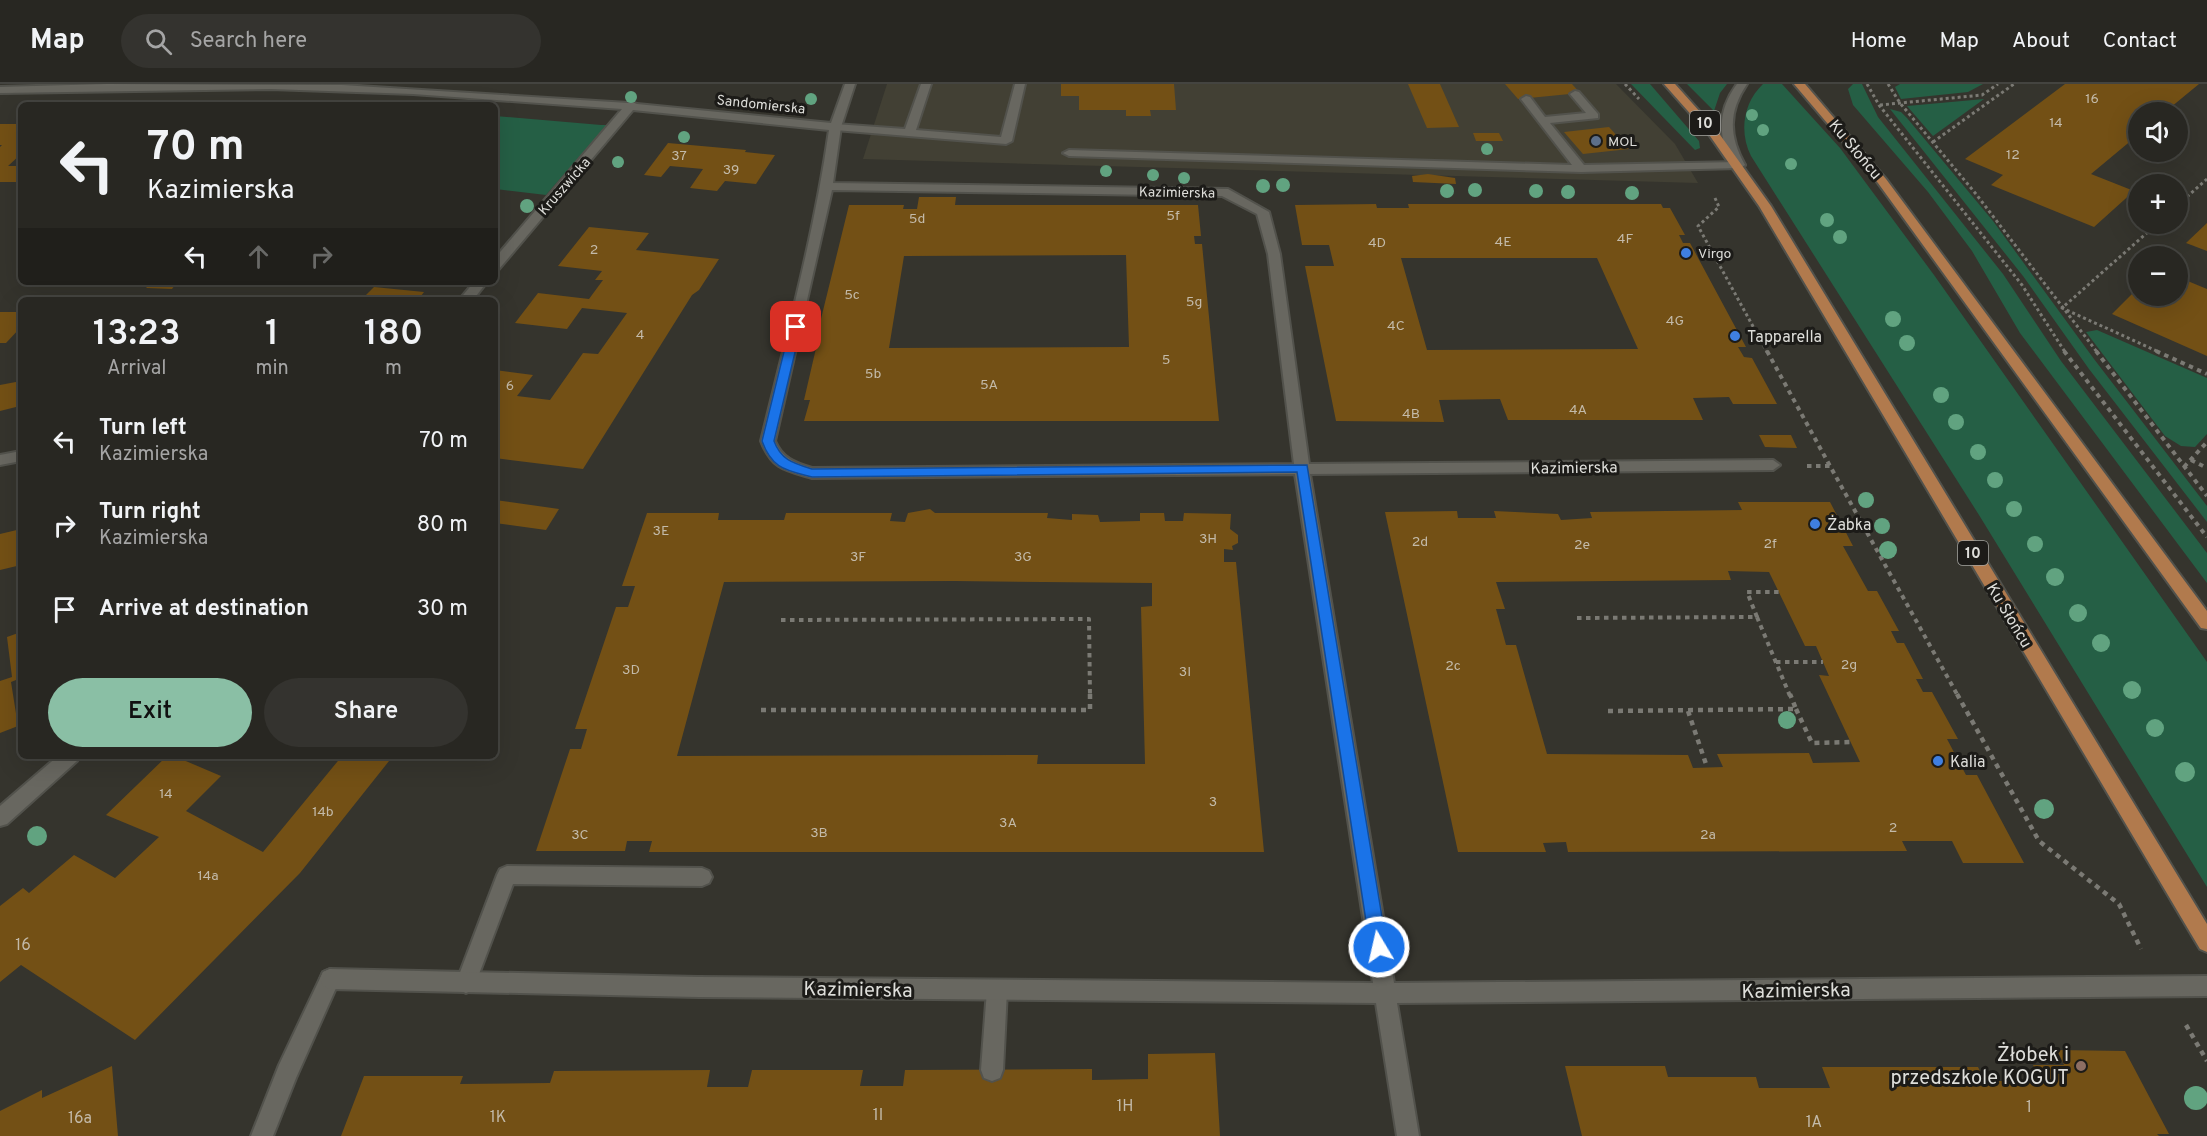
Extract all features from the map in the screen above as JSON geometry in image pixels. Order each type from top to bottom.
[{"type":"main road","name":"Ku Słońcu","points":[[1669,84],[1739,165],[1765,206],[2207,942]]},
{"type":"main road","name":"Ku Słońcu","points":[[1799,84],[1882,181],[2207,623]]},
{"type":"street","name":"Kazimierska","points":[[850,84],[835,127],[827,186],[812,258],[768,441],[774,456],[791,467],[812,473],[1773,465]]},
{"type":"street","points":[[910,132],[926,84]]},
{"type":"street","name":"Sandomierska","points":[[0,90],[148,86],[273,86],[433,92],[632,105],[835,127],[1006,141],[1020,84]]},
{"type":"street","name":"Ku Słońcu","points":[[1739,165],[1726,139],[1725,124],[1742,84]]},
{"type":"street","points":[[1543,120],[1594,116],[1575,94]]},
{"type":"street","points":[[1526,99],[1581,169]]},
{"type":"street","name":"Kruszwicka","points":[[498,262],[632,105]]},
{"type":"street","points":[[1069,153],[1581,169],[1739,165]]},
{"type":"street","name":"Kazimierska","points":[[827,186],[1224,192],[1263,212],[1274,254],[1302,468],[1408,1136]]},
{"type":"street","points":[[468,297],[478,285]]},
{"type":"street","points":[[0,460],[18,457]]},
{"type":"street","points":[[0,818],[68,759]]},
{"type":"street","points":[[466,983],[507,875],[702,877]]},
{"type":"street","name":"Kazimierska","points":[[262,1136],[287,1073],[330,979],[466,983],[1386,993],[2207,986]]},
{"type":"street","points":[[992,1070],[997,990]]},
{"type":"path","points":[[1867,84],[1880,105],[2022,285],[2074,366],[2207,537]]},
{"type":"path","points":[[1888,84],[1900,103],[1977,194],[2207,496]]},
{"type":"path","points":[[1880,105],[1982,95],[1998,84]]},
{"type":"path","points":[[1933,142],[2014,84]]},
{"type":"path","points":[[2188,196],[2207,179]]},
{"type":"path","points":[[1719,207],[1698,226],[2039,841],[2119,904],[2162,986],[2207,1061]]},
{"type":"path","points":[[2062,308],[2146,234]]},
{"type":"path","points":[[2062,308],[2207,374]]},
{"type":"path","points":[[2184,466],[2207,442]]},
{"type":"path","points":[[2191,460],[2207,468]]},
{"type":"path","points":[[1773,465],[1830,466]]},
{"type":"path","points":[[1780,592],[1747,592],[1812,743],[1851,742]]},
{"type":"path","points":[[1577,618],[1757,617]]},
{"type":"path","points":[[761,710],[1090,710],[1089,619],[781,620]]},
{"type":"path","points":[[1776,662],[1823,662]]},
{"type":"path","points":[[1608,711],[1796,709]]},
{"type":"path","points":[[1688,711],[1707,767]]},
{"type":"shaded area","points":[[887,84],[1616,84],[1675,144],[1698,183],[863,159]]},
{"type":"green space","points":[[1631,84],[1650,84],[1699,141],[1700,148],[1695,150]]},
{"type":"green space","points":[[1687,84],[1727,84],[1720,93],[1714,111]]},
{"type":"green space","points":[[1763,84],[1782,84],[1840,148],[1934,275],[2207,662],[2207,887],[1979,515],[1751,156],[1745,137],[1745,118],[1751,100]]},
{"type":"green space","points":[[1853,84],[1862,84],[1878,117],[2003,274],[2061,361],[2207,553],[2207,583],[2020,333],[1972,251],[1928,192],[1853,105],[1848,89]]},
{"type":"green space","points":[[1900,84],[1983,84],[1968,92],[1901,99],[1895,87]]},
{"type":"green space","points":[[1984,99],[1933,136],[1907,106]]},
{"type":"green space","points":[[1890,109],[1901,112],[1907,118],[1993,221],[2094,359],[2207,506],[2207,522],[2089,369],[2023,276]]},
{"type":"green space","points":[[498,116],[607,125],[546,195],[498,189]]},
{"type":"green space","points":[[2097,330],[2207,378],[2207,434],[2195,447],[2181,446],[2165,436],[2086,332]]},
{"type":"building","points":[[1061,84],[1174,84],[1176,110],[1150,110],[1151,116],[1126,116],[1126,110],[1079,110],[1079,96],[1061,96]]},
{"type":"building","points":[[1408,84],[1440,84],[1459,127],[1427,128]]},
{"type":"building","points":[[1505,84],[1572,84],[1580,93],[1518,99]]},
{"type":"building","points":[[2065,84],[2199,84],[2177,102],[2128,102],[2128,143],[2091,174],[2128,189],[2128,196],[2094,227],[1991,185],[2003,175],[1965,159]]},
{"type":"building","points":[[0,124],[18,124],[18,157],[8,166],[18,166],[16,182],[0,182],[0,147],[2,145],[0,145]]},
{"type":"building","name":"MOL","points":[[1609,127],[1629,149],[1583,154],[1564,132]]},
{"type":"building","points":[[1473,133],[1499,133],[1503,141],[1476,141]]},
{"type":"building","points":[[668,143],[775,155],[756,184],[725,181],[717,191],[690,188],[703,169],[670,166],[661,177],[644,175]]},
{"type":"building","points":[[1428,174],[1455,178],[1456,184],[1413,182],[1412,176]]},
{"type":"building","points":[[919,197],[956,197],[955,205],[1198,205],[1201,236],[1194,236],[1195,244],[1202,244],[1219,421],[804,421],[810,400],[804,400],[820,331],[818,331],[849,205],[904,205],[903,209],[917,209]],"holes":[[[1126,255],[1129,347],[889,348],[904,256]]]},
{"type":"building","points":[[1376,204],[1377,208],[1409,208],[1408,204],[1661,204],[1663,208],[1670,208],[1685,235],[1679,235],[1683,243],[1690,243],[1746,347],[1738,347],[1744,357],[1752,358],[1777,404],[1733,404],[1729,397],[1693,398],[1703,420],[1508,420],[1500,399],[1439,400],[1444,422],[1336,421],[1305,266],[1334,266],[1329,245],[1302,245],[1295,205]],"holes":[[[1401,258],[1597,258],[1638,349],[1427,350]]]},
{"type":"building","points":[[2207,223],[2207,251],[2186,243]]},
{"type":"building","points":[[589,227],[649,233],[636,250],[719,259],[699,290],[692,295],[583,469],[498,458],[498,370],[533,375],[517,396],[550,400],[583,353],[598,354],[627,313],[582,308],[567,329],[515,323],[538,293],[589,299],[603,280],[595,280],[602,271],[558,266]]},
{"type":"building","points":[[2188,281],[2207,289],[2207,356],[2112,314],[2128,298],[2128,306],[2188,306]]},
{"type":"building","points":[[149,285],[175,285],[172,289],[146,288]]},
{"type":"building","points":[[374,287],[424,292],[420,297],[364,297]]},
{"type":"building","points":[[0,312],[18,312],[18,330],[6,343],[0,343]]},
{"type":"building","points":[[18,382],[16,407],[0,411],[0,385]]},
{"type":"building","points":[[1759,435],[1791,435],[1797,448],[1765,447]]},
{"type":"building","points":[[498,500],[559,509],[546,530],[498,523]]},
{"type":"building","points":[[1738,502],[1830,502],[1853,546],[1843,546],[1868,591],[1877,591],[1899,631],[1891,631],[1897,643],[1904,643],[1923,679],[1916,679],[1923,692],[1932,692],[1958,739],[1947,739],[1966,775],[1977,775],[2024,863],[1963,863],[1952,841],[1902,841],[1907,851],[1568,852],[1566,842],[1543,843],[1546,852],[1458,852],[1385,512],[1457,511],[1458,518],[1496,518],[1494,511],[1558,514],[1561,520],[1592,518],[1590,512],[1742,510]],"holes":[[[1728,571],[1769,572],[1805,646],[1816,646],[1829,676],[1819,675],[1860,762],[1813,763],[1809,753],[1717,754],[1723,767],[1693,768],[1688,755],[1547,754],[1516,645],[1506,645],[1496,609],[1505,609],[1496,582],[1731,580]]]},
{"type":"building","points":[[930,509],[935,513],[1048,513],[1047,518],[1072,520],[1072,514],[1098,515],[1100,522],[1140,521],[1140,513],[1164,513],[1165,521],[1183,521],[1184,513],[1231,514],[1230,529],[1238,535],[1238,543],[1232,546],[1233,550],[1224,549],[1224,562],[1236,562],[1264,852],[649,852],[652,841],[627,841],[625,851],[536,851],[570,749],[581,749],[587,729],[575,729],[616,607],[628,607],[635,586],[622,586],[647,513],[719,513],[718,520],[784,520],[786,513],[892,513],[890,521],[905,522],[908,513]],"holes":[[[724,582],[1152,583],[1152,606],[1141,607],[1145,764],[1037,764],[1038,755],[677,756]]]},
{"type":"building","points":[[18,530],[18,566],[0,570],[0,534]]},
{"type":"building","points":[[18,633],[18,679],[11,682],[18,726],[0,733],[0,681],[12,677],[7,637]]},
{"type":"building","points":[[164,759],[181,759],[221,776],[186,811],[263,852],[340,759],[391,759],[300,873],[135,1040],[21,965],[0,982],[0,906],[23,888],[29,893],[74,855],[115,878],[159,837],[106,815]]},
{"type":"building","points":[[2057,1050],[2125,1051],[2169,1134],[2157,1134],[2159,1136],[1582,1136],[1565,1066],[1665,1066],[1668,1077],[1756,1077],[1759,1088],[1830,1088],[1822,1067],[1978,1067],[1985,1081],[2041,1081],[2033,1065],[2064,1065]]},
{"type":"building","points":[[1215,1053],[1220,1136],[341,1136],[364,1076],[463,1076],[460,1084],[550,1083],[554,1071],[710,1070],[707,1087],[748,1087],[752,1070],[863,1070],[860,1086],[903,1086],[905,1070],[1092,1069],[1092,1080],[1148,1079],[1148,1054]]},
{"type":"building","points":[[112,1066],[118,1136],[0,1136],[0,1111],[42,1090],[42,1098]]},
{"type":"place","name":"MOL","points":[[1596,141]]},
{"type":"place","name":"Virgo","points":[[1686,253]]},
{"type":"place","name":"Tapparella","points":[[1735,336]]},
{"type":"place","name":"Żabka","points":[[1815,524]]},
{"type":"place","name":"Kalia","points":[[1938,761]]},
{"type":"place","name":"Żłobek i przedszkole KOGUT","points":[[2081,1066]]},
{"type":"route","points":[[796,327],[768,441],[774,456],[791,467],[812,473],[1302,468],[1379,947]]}]
